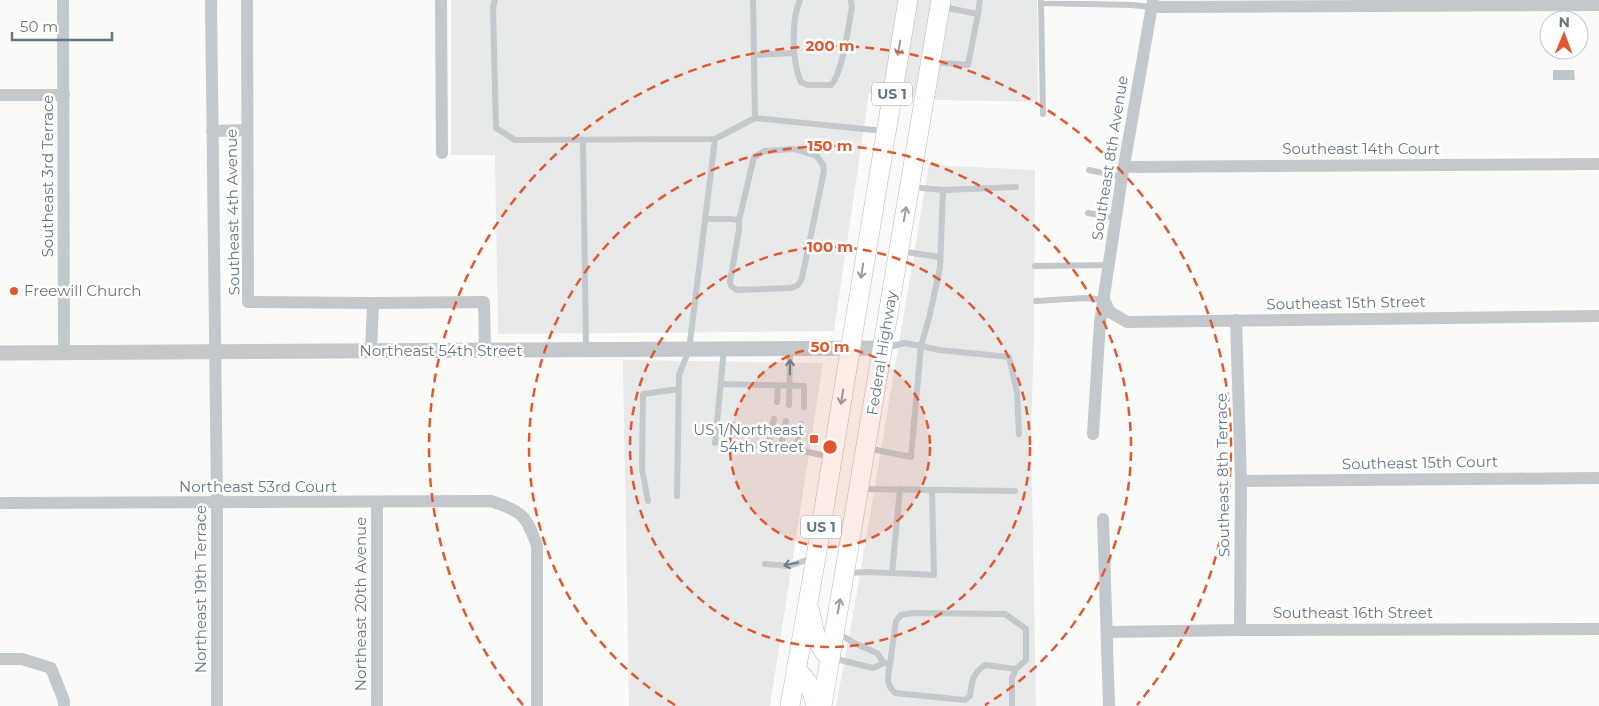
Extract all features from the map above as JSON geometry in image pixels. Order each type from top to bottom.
[{"type":"main road","name":"US 1","points":[[790,706],[908,0]]},
{"type":"main road","name":"Federal Highway","points":[[822,706],[936,29],[937,2]]},
{"type":"main road","points":[[808,600],[816,640],[830,658]]},
{"type":"main road","points":[[796,670],[812,689],[816,706]]},
{"type":"street","name":"Southeast 3rd Terrace","points":[[63,0],[64,353]]},
{"type":"street","name":"Southeast 4th Avenue","points":[[211,0],[215,352]]},
{"type":"street","name":"Southeast 4th Avenue","points":[[247,0],[248,302],[373,303]]},
{"type":"street","points":[[441,0],[442,153]]},
{"type":"street","points":[[1152,3],[1599,5]]},
{"type":"street","name":"Southeast 8th Avenue","points":[[1093,434],[1100,322],[1152,3]]},
{"type":"street","points":[[0,95],[64,95]]},
{"type":"street","points":[[212,131],[247,130]]},
{"type":"street","name":"Southeast 14th Court","points":[[1123,172],[1599,164]]},
{"type":"street","name":"Southeast 15th Street","points":[[1104,300],[1110,312],[1128,322],[1599,316]]},
{"type":"street","points":[[371,352],[373,303],[484,302],[485,351]]},
{"type":"street","name":"Southeast 8th Terrace","points":[[1236,320],[1241,482],[1240,630]]},
{"type":"street","name":"Northeast 54th Street","points":[[0,353],[882,348]]},
{"type":"street","name":"Northeast 19th Terrace","points":[[215,352],[217,706]]},
{"type":"street","name":"Southeast 15th Court","points":[[1241,482],[1599,478]]},
{"type":"street","name":"Northeast 20th Avenue","points":[[377,502],[377,706]]},
{"type":"street","name":"Northeast 53rd Court","points":[[0,503],[491,502],[516,510],[530,525],[537,546],[537,706]]},
{"type":"street","points":[[1103,519],[1109,706]]},
{"type":"street","name":"Southeast 16th Street","points":[[1107,632],[1599,629]]},
{"type":"street","points":[[0,659],[22,659],[52,668],[64,701],[64,706]]},
{"type":"lane","points":[[495,0],[493,8],[496,128],[515,140],[715,139],[755,118],[885,132]]},
{"type":"lane","points":[[753,0],[755,118]]},
{"type":"lane","points":[[800,0],[795,20],[793,53],[801,82],[808,85],[831,85],[835,80],[839,72],[852,8],[851,0]]},
{"type":"lane","points":[[930,62],[968,66],[980,0]]},
{"type":"lane","points":[[937,2],[978,14]]},
{"type":"lane","points":[[1043,114],[1041,2],[1132,5],[1152,3]]},
{"type":"lane","points":[[754,55],[793,53]]},
{"type":"lane","points":[[677,496],[679,375],[689,350],[715,139]]},
{"type":"lane","points":[[583,140],[586,350]]},
{"type":"lane","points":[[794,149],[816,156],[823,165],[824,171],[802,278],[798,285],[791,288],[737,290],[731,286],[739,220],[754,158],[765,150],[794,149]]},
{"type":"lane","points":[[1089,170],[1123,172]]},
{"type":"lane","points":[[910,187],[943,190],[1016,187]]},
{"type":"lane","points":[[866,448],[911,457],[921,346],[940,268],[943,190]]},
{"type":"lane","points":[[1088,213],[1116,218]]},
{"type":"lane","points":[[705,219],[729,218],[739,220]]},
{"type":"lane","points":[[899,251],[940,257]]},
{"type":"lane","points":[[1035,266],[1109,265]]},
{"type":"lane","points":[[1036,301],[1085,298],[1104,300]]},
{"type":"lane","points":[[882,348],[904,343],[940,350],[1009,357],[1017,392],[1019,434]]},
{"type":"lane","points":[[789,404],[790,349]]},
{"type":"lane","points":[[715,443],[724,350]]},
{"type":"lane","points":[[721,384],[804,386],[804,407]]},
{"type":"lane","points":[[777,402],[778,386]]},
{"type":"lane","points":[[648,501],[642,469],[643,394],[679,389]]},
{"type":"lane","points":[[774,419],[769,443],[832,458]]},
{"type":"lane","points":[[781,446],[786,421]]},
{"type":"lane","points":[[796,450],[801,424]]},
{"type":"lane","points":[[859,489],[1016,491]]},
{"type":"lane","points":[[892,573],[900,489]]},
{"type":"lane","points":[[845,573],[934,575],[932,490]]},
{"type":"lane","points":[[765,564],[789,566],[816,557]]},
{"type":"lane","points":[[1012,706],[1012,678],[1016,669],[1026,660],[1026,629],[1004,614],[914,613],[901,615],[896,621],[887,664],[889,686],[895,693],[965,700],[970,696],[972,678],[985,665],[1016,669]]},
{"type":"lane","points":[[835,631],[854,643],[876,652],[887,664]]},
{"type":"lane","points":[[830,658],[874,668],[887,664]]},
{"type":"shaded area","points":[[451,0],[1037,0],[1038,102],[937,100],[869,93],[834,331],[498,334],[495,155],[451,155]]},
{"type":"shaded area","points":[[1553,70],[1574,70],[1575,80],[1553,80]]},
{"type":"shaded area","points":[[929,165],[1035,170],[1031,435],[1036,706],[836,706]]},
{"type":"shaded area","points":[[623,360],[823,363],[770,706],[629,706]]},
{"type":"place","name":"Freewill Church","points":[[14,291]]},
{"type":"place","name":"US 1/Northeast 54th Street","points":[[814,439]]}]
